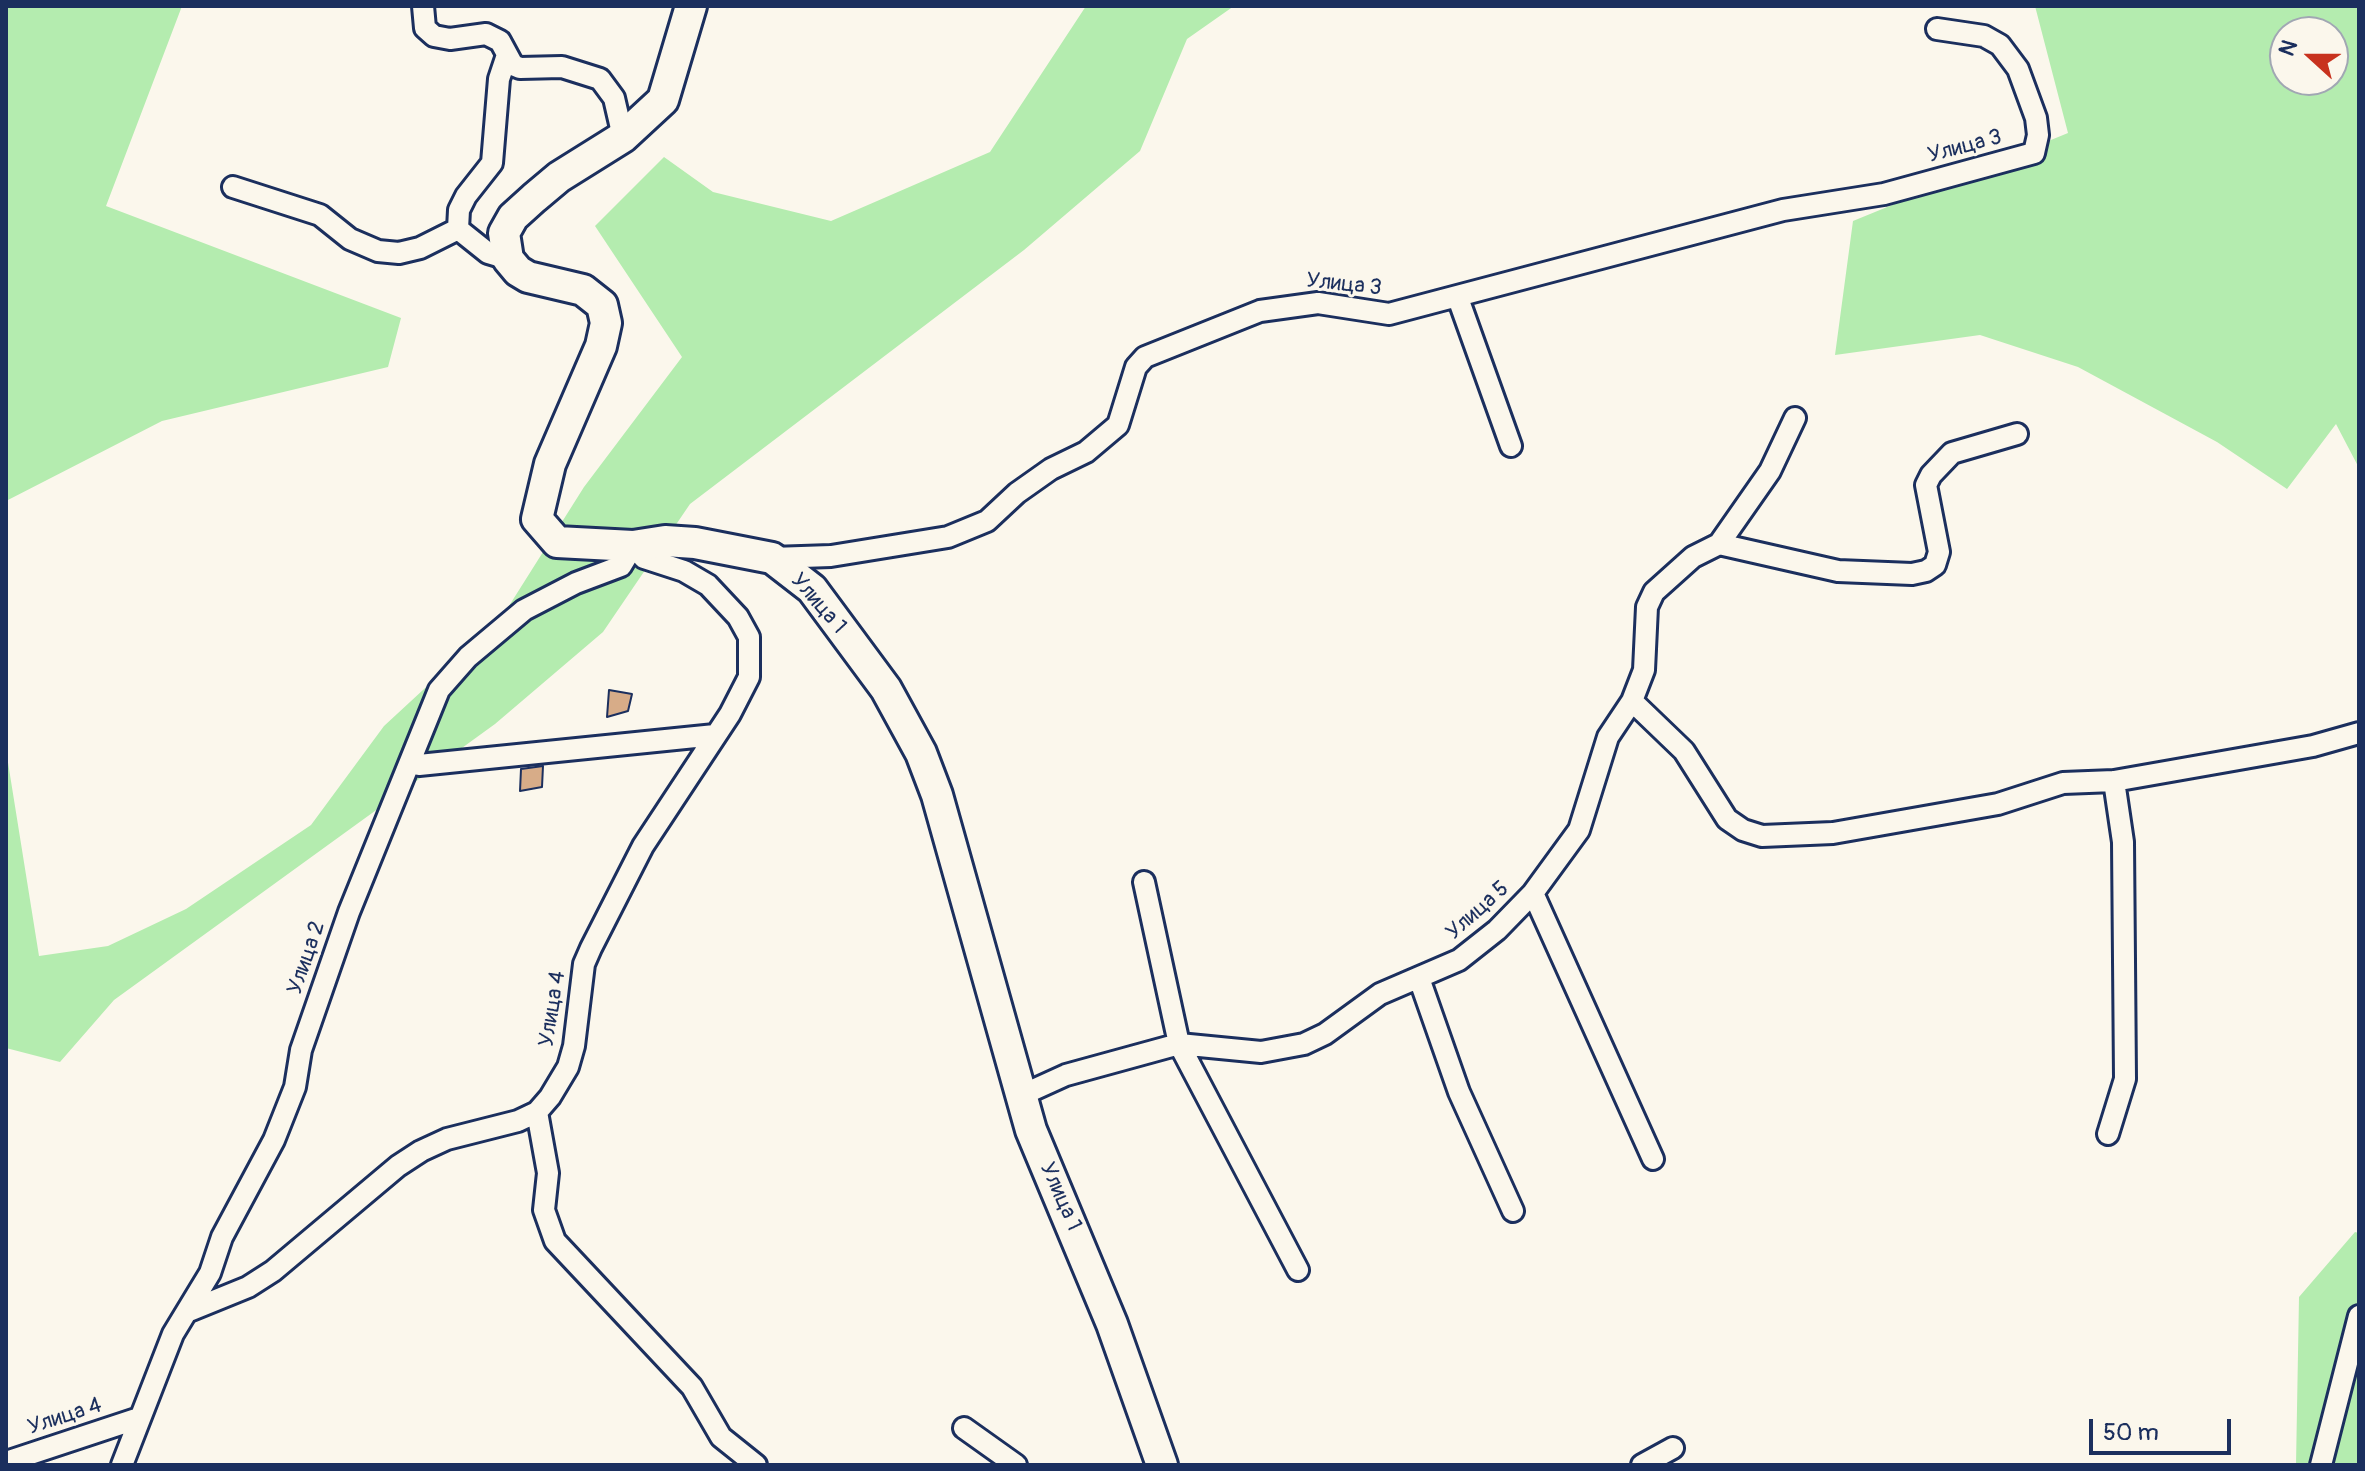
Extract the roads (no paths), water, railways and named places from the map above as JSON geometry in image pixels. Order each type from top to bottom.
[{"type":"main road","points":[[508,259],[504,233],[513,217],[559,177],[623,137],[663,100],[691,6]]},
{"type":"main road","name":"Улица 1","points":[[508,259],[528,277],[583,290],[602,305],[606,323],[601,346],[550,464],[537,519],[557,542],[633,546],[665,541],[695,543],[772,558],[812,589],[886,689],[921,753],[937,795],[1031,1130],[1102,1297],[1162,1465]]},
{"type":"street","points":[[423,6],[425,28],[434,36],[450,39],[486,34],[500,41],[513,65],[520,68],[562,67],[600,79],[614,98],[623,137]]},
{"type":"street","name":"Улица 3","points":[[772,558],[831,556],[934,540],[987,521],[1017,493],[1051,469],[1086,452],[1118,425],[1136,367],[1145,357],[1260,311],[1318,303],[1389,314],[1783,210],[1884,194],[2034,153],[2038,135],[2036,118],[2018,69],[2000,45],[1984,36],[1937,29]]},
{"type":"street","points":[[507,55],[499,79],[492,163],[466,196],[459,210],[458,229],[472,244],[508,259]]},
{"type":"street","points":[[233,187],[320,215],[350,239],[378,251],[399,253],[420,248],[458,229]]},
{"type":"street","points":[[1458,298],[1511,446]]},
{"type":"street","points":[[1795,418],[1770,471],[1719,544],[1838,571],[1912,574],[1935,565],[1939,552],[1926,485],[1931,475],[1952,453],[2017,434]]},
{"type":"street","name":"Улица 5","points":[[1022,1095],[1066,1075],[1179,1044],[1261,1052],[1304,1044],[1325,1034],[1380,994],[1459,960],[1497,930],[1533,893],[1572,843],[1585,815],[1608,737],[1632,701],[1644,670],[1647,607],[1654,592],[1693,557],[1719,544]]},
{"type":"street","name":"Улица 4","points":[[537,1112],[568,1067],[578,1024],[584,964],[591,948],[643,846],[749,677],[749,637],[738,617],[708,585],[684,571],[644,558],[633,546]]},
{"type":"street","name":"Улица 2","points":[[122,1465],[173,1334],[210,1273],[222,1237],[274,1140],[295,1087],[301,1050],[349,912],[439,690],[468,657],[524,610],[576,583],[621,566],[633,546]]},
{"type":"street","points":[[1632,701],[1684,751],[1727,819],[1743,830],[1762,836],[1833,833],[1998,804],[2063,783],[2114,781],[2313,746],[2359,733]]},
{"type":"street","points":[[419,765],[715,735]]},
{"type":"street","points":[[2108,1134],[2125,1079],[2123,842],[2114,781]]},
{"type":"street","points":[[1144,882],[1179,1044],[1298,1270]]},
{"type":"street","points":[[1533,893],[1653,1159]]},
{"type":"street","points":[[1419,978],[1459,1092],[1513,1211]]},
{"type":"street","points":[[189,1311],[248,1287],[273,1271],[421,1151],[537,1112],[548,1173],[544,1210],[555,1241],[692,1387],[721,1437],[756,1465]]},
{"type":"street","points":[[2321,1465],[2359,1316]]},
{"type":"street","name":"Улица 4","points":[[6,1462],[139,1418]]},
{"type":"street","points":[[964,1428],[1016,1465]]},
{"type":"street","points":[[1642,1465],[1673,1448]]}]
